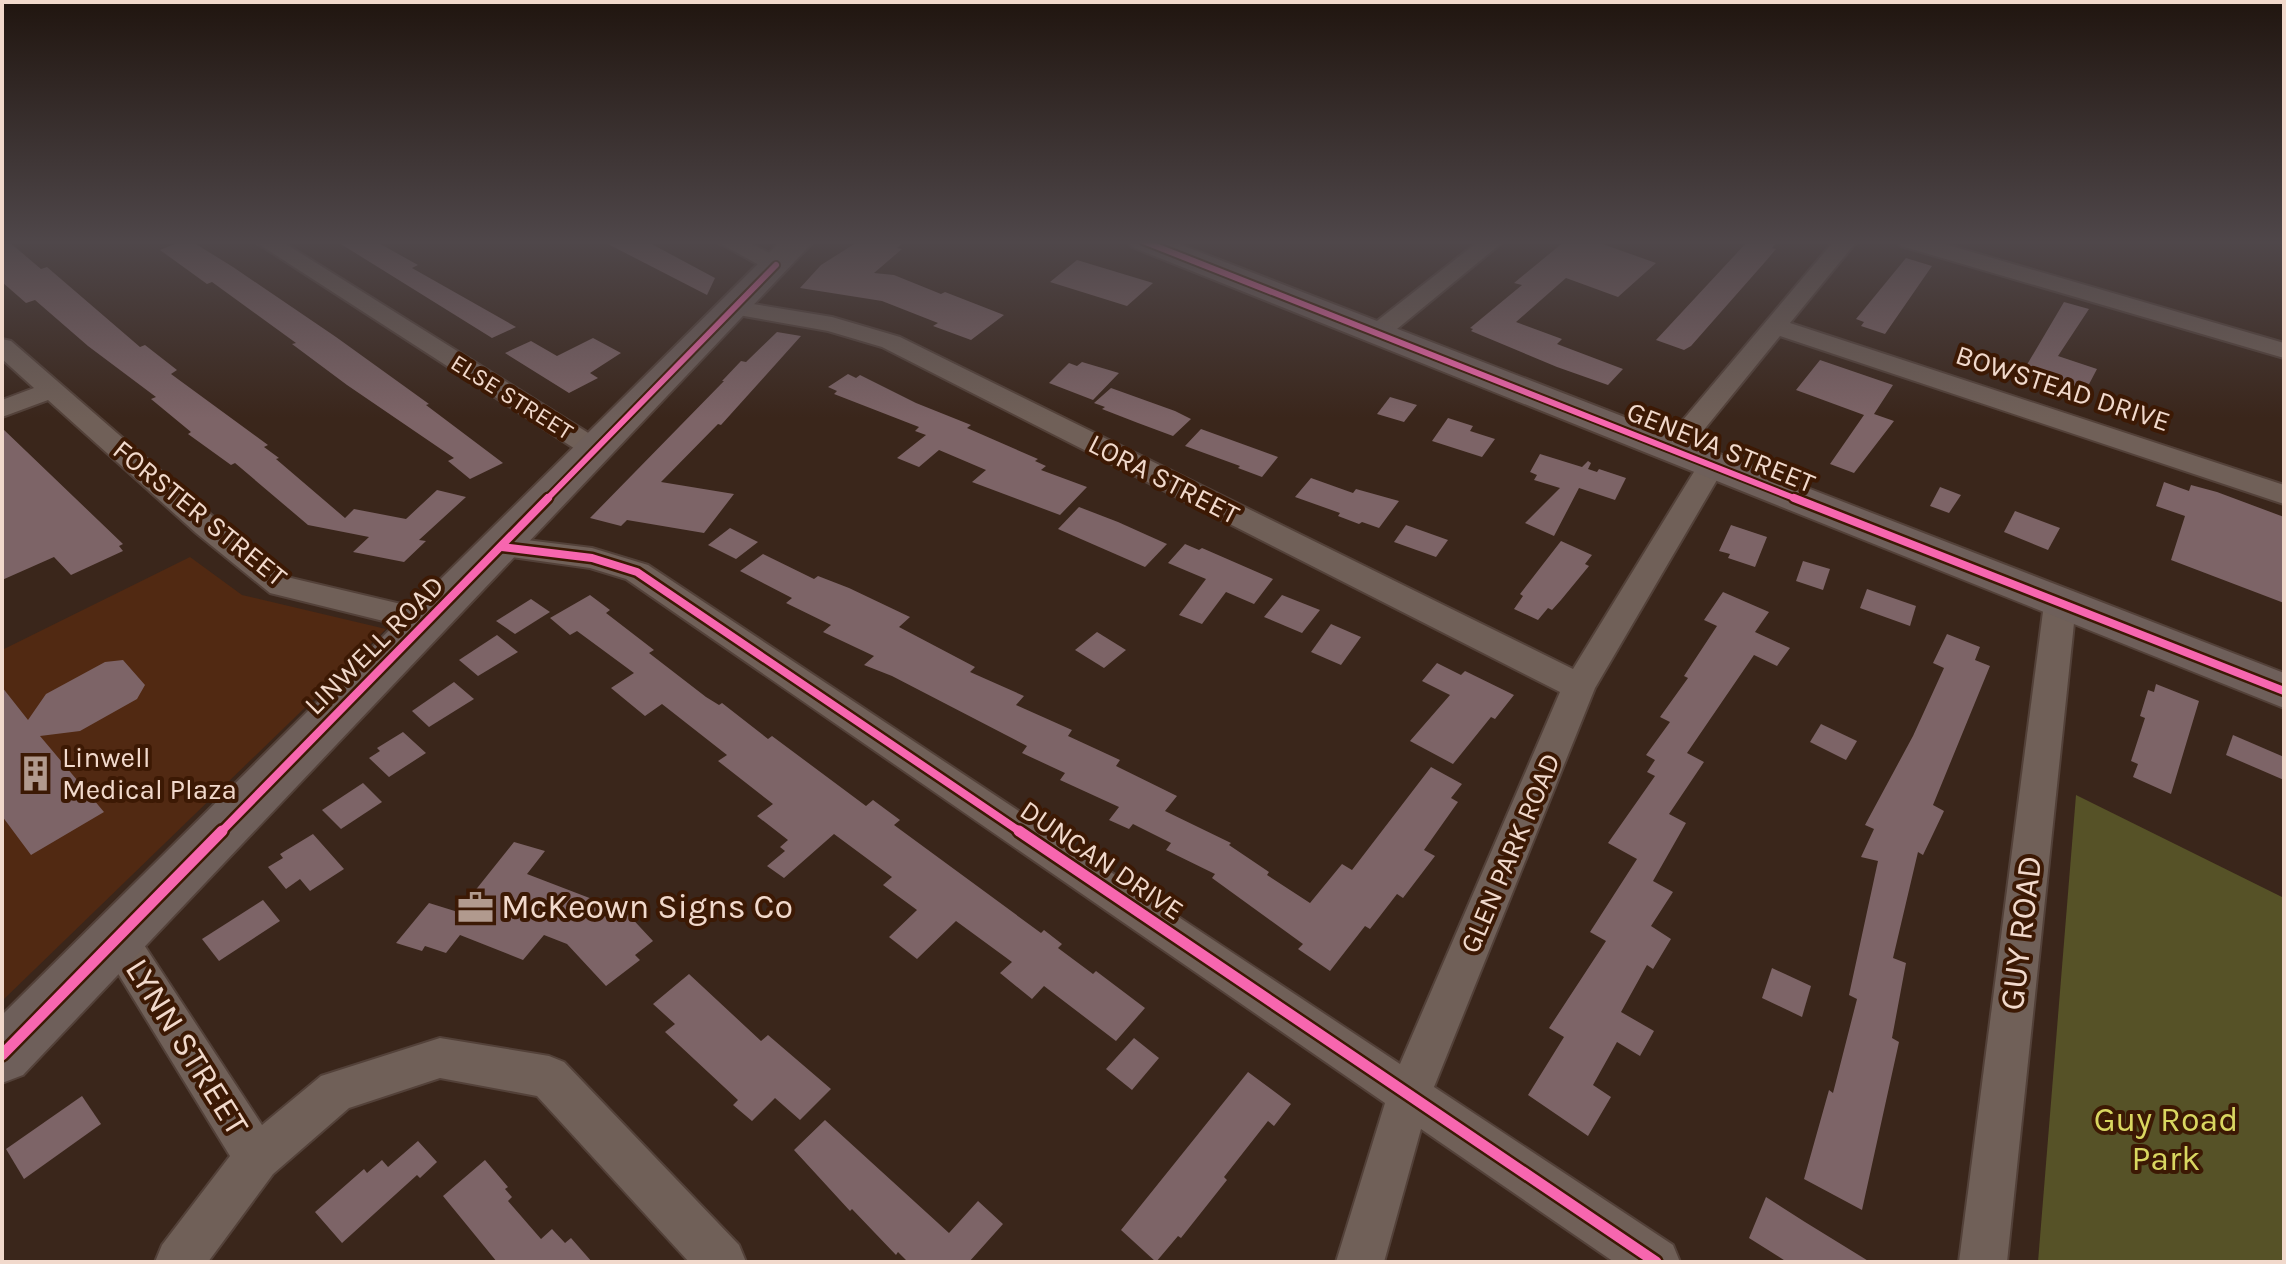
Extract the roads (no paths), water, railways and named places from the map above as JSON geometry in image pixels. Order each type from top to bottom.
[{"type":"main road","name":"LINWELL ROAD","points":[[2,1055],[743,300]]},
{"type":"main road","name":"GENEVA STREET","points":[[1293,300],[1710,468],[2284,691]]},
{"type":"street","name":"ELSE STREET","points":[[358,300],[596,450]]},
{"type":"street","points":[[1377,333],[1419,300]]},
{"type":"street","points":[[1671,452],[1799,300]]},
{"type":"street","points":[[2110,300],[2284,351]]},
{"type":"street","name":"LORA STREET","points":[[735,308],[832,324],[891,342],[1579,687]]},
{"type":"street","name":"BOWSTEAD DRIVE","points":[[1777,327],[2284,495]]},
{"type":"street","name":"FORSTER STREET","points":[[2,346],[206,526],[281,586],[428,621]]},
{"type":"street","points":[[2,409],[52,390]]},
{"type":"street","name":"GLEN PARK ROAD","points":[[1360,1262],[1409,1095],[1579,687],[1710,468]]},
{"type":"street","name":"DUNCAN DRIVE","points":[[502,547],[592,558],[637,572],[1656,1262]]},
{"type":"street","name":"GUY ROAD","points":[[1983,1262],[2060,604]]},
{"type":"street","name":"LYNN STREET","points":[[117,937],[257,1158]]},
{"type":"street","points":[[179,1262],[257,1158],[336,1091],[440,1058],[549,1077],[722,1262]]},
{"type":"place","name":"Linwell Medical Plaza","points":[[36,773]]},
{"type":"place","name":"McKeown Signs Co","points":[[475,907]]},
{"type":"park label","name":"Guy Road Park","points":[[2166,1140]]}]
